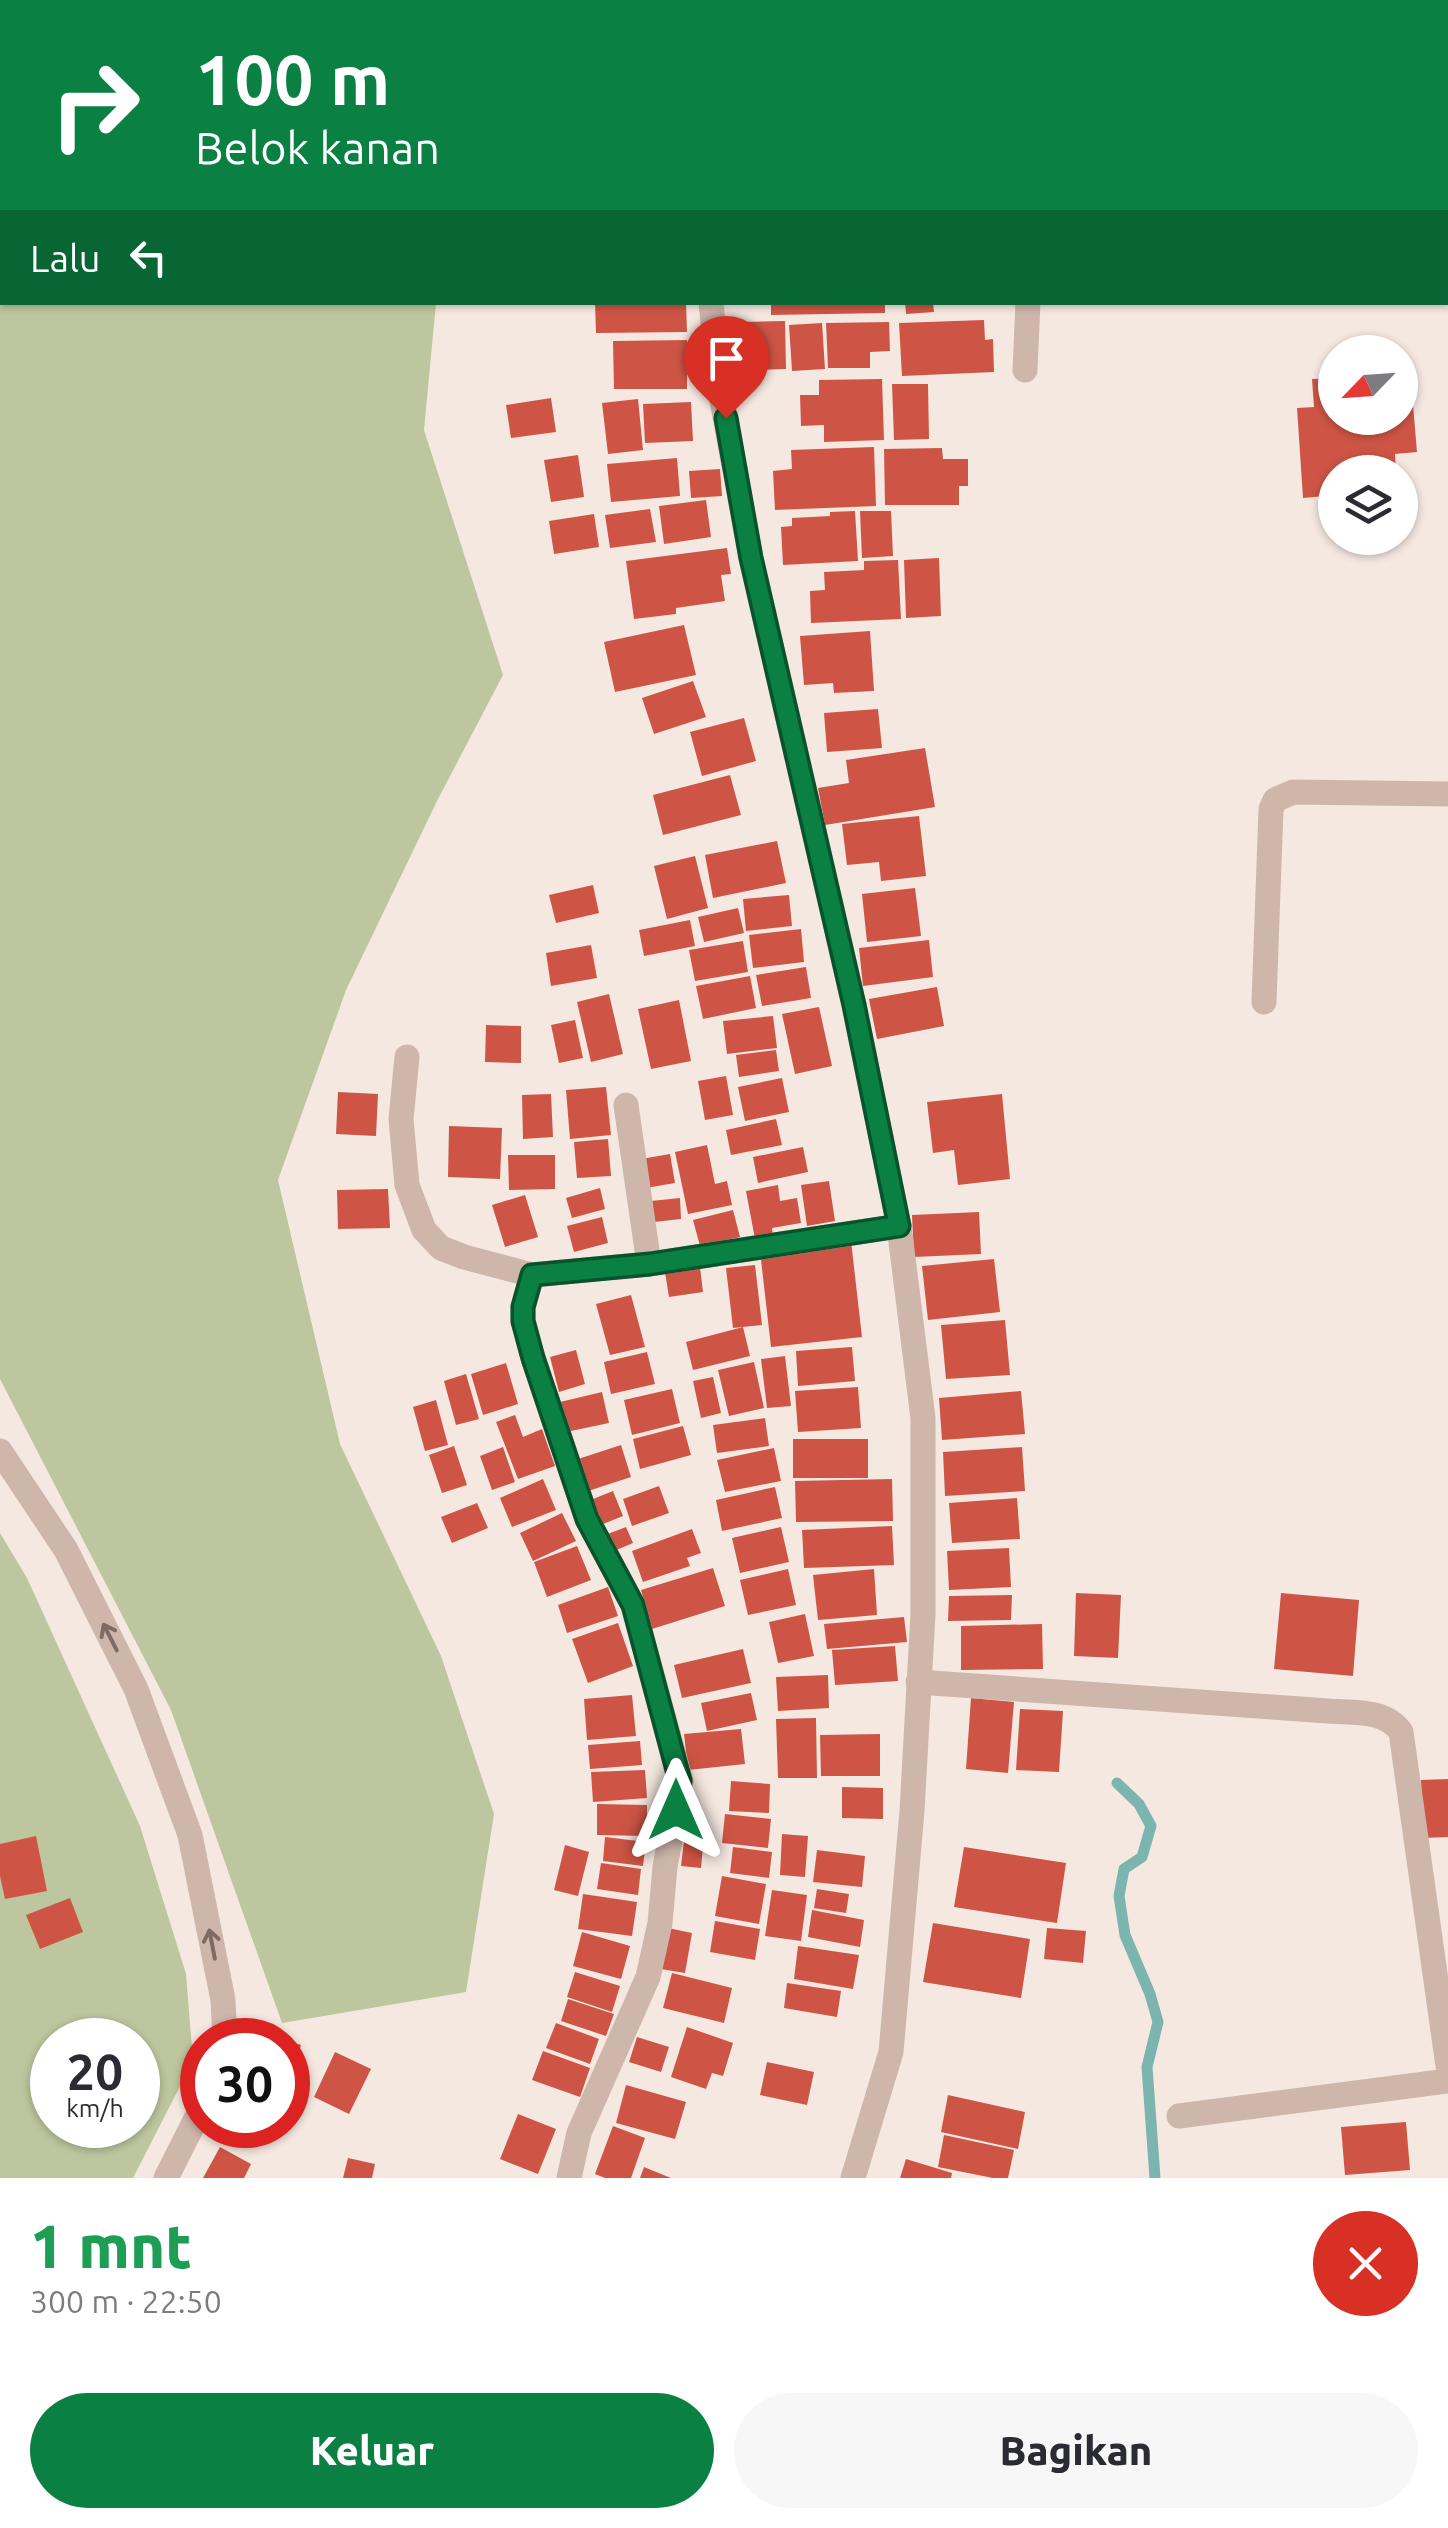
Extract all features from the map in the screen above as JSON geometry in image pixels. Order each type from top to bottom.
[{"type":"street","points":[[711,305],[719,384],[751,558],[854,1005],[899,1226],[923,1418],[923,1614],[912,1811],[891,2052],[853,2178]]},
{"type":"street","points":[[1024,370],[1028,305]]},
{"type":"street","points":[[1264,1002],[1271,809],[1275,800],[1292,792],[1448,794]]},
{"type":"street","points":[[407,1057],[401,1119],[408,1185],[424,1230],[441,1248],[464,1258],[532,1275],[650,1264],[899,1226]]},
{"type":"street","points":[[626,1105],[650,1264]]},
{"type":"street","points":[[532,1275],[523,1321],[533,1358],[587,1519],[633,1605],[680,1781],[660,1923],[648,1977],[579,2133],[569,2178]]},
{"type":"street","points":[[0,1451],[66,1550],[136,1690],[190,1835],[224,2018]]},
{"type":"street","points":[[918,1682],[1328,1711],[1390,1719],[1401,1732],[1448,2066]]},
{"type":"street","points":[[1180,2116],[1448,2081]]},
{"type":"street","points":[[166,2178],[181,2148]]},
{"type":"green space","points":[[0,305],[436,305],[424,430],[503,675],[346,990],[278,1180],[340,1444],[441,1656],[494,1814],[466,1992],[310,2018],[280,2018],[171,1710],[0,1379]]},
{"type":"green space","points":[[0,1533],[27,1578],[140,1826],[186,1974],[190,2018],[180,2018],[180,2086],[160,2125],[160,2018],[30,2018],[30,2148],[148,2148],[133,2178],[0,2178]]},
{"type":"building","points":[[595,305],[686,305],[687,332],[596,333]]},
{"type":"building","points":[[771,305],[885,305],[885,313],[771,315]]},
{"type":"building","points":[[905,305],[933,305],[934,312],[906,314]]},
{"type":"building","points":[[984,320],[985,340],[993,339],[994,372],[902,376],[899,323]]},
{"type":"building","points":[[785,321],[786,369],[750,370],[749,344],[738,344],[737,322]]},
{"type":"building","points":[[889,322],[890,351],[870,352],[870,368],[828,368],[826,323]]},
{"type":"building","points":[[822,323],[825,369],[792,371],[789,325]]},
{"type":"building","points":[[687,340],[687,389],[614,389],[613,341]]},
{"type":"building","points":[[882,379],[884,440],[824,442],[824,425],[801,426],[800,395],[819,395],[819,380]]},
{"type":"building","points":[[1312,379],[1318,379],[1318,435],[1416,435],[1417,452],[1318,455],[1318,497],[1303,498],[1297,408],[1314,407]]},
{"type":"building","points":[[892,384],[928,384],[929,439],[894,440]]},
{"type":"building","points":[[551,398],[556,432],[511,438],[506,405]]},
{"type":"building","points":[[638,399],[643,450],[608,454],[602,403]]},
{"type":"building","points":[[691,402],[693,441],[645,443],[643,404]]},
{"type":"building","points":[[874,447],[876,506],[775,510],[773,471],[792,469],[791,450]]},
{"type":"building","points":[[942,448],[943,459],[968,459],[968,486],[959,486],[959,505],[885,505],[884,449]]},
{"type":"building","points":[[578,455],[584,497],[551,502],[544,460]]},
{"type":"building","points":[[677,458],[680,496],[611,502],[607,464]]},
{"type":"building","points":[[720,469],[722,496],[691,498],[689,471]]},
{"type":"building","points":[[706,500],[711,537],[664,544],[659,506]]},
{"type":"building","points":[[650,509],[656,542],[610,548],[605,515]]},
{"type":"building","points":[[855,511],[858,561],[783,565],[781,527],[792,526],[792,518]]},
{"type":"building","points":[[860,511],[891,511],[893,556],[862,558]]},
{"type":"building","points":[[594,514],[599,547],[554,554],[549,521]]},
{"type":"building","points":[[727,548],[731,574],[721,575],[725,601],[676,608],[676,614],[634,619],[626,561]]},
{"type":"building","points":[[939,558],[941,616],[906,618],[904,560]]},
{"type":"building","points":[[898,560],[901,619],[811,623],[810,591],[825,590],[824,572],[864,570],[864,561]]},
{"type":"building","points":[[684,625],[696,675],[615,692],[604,642]]},
{"type":"building","points":[[870,631],[874,691],[834,693],[833,683],[804,685],[800,636]]},
{"type":"building","points":[[693,681],[706,717],[654,734],[642,698]]},
{"type":"building","points":[[878,709],[882,748],[827,752],[824,713]]},
{"type":"building","points":[[744,718],[756,761],[702,776],[690,732]]},
{"type":"building","points":[[925,748],[935,807],[825,825],[818,788],[849,783],[846,760]]},
{"type":"building","points":[[730,775],[741,815],[663,835],[653,795]]},
{"type":"building","points":[[919,816],[926,876],[881,881],[879,862],[847,865],[842,824]]},
{"type":"building","points":[[777,841],[786,883],[713,898],[705,855]]},
{"type":"building","points":[[695,856],[708,908],[667,919],[654,866]]},
{"type":"building","points":[[593,885],[599,913],[556,923],[549,895]]},
{"type":"building","points":[[915,888],[921,936],[867,942],[862,894]]},
{"type":"building","points":[[789,895],[792,926],[746,931],[743,899]]},
{"type":"building","points":[[738,908],[744,933],[704,942],[698,917]]},
{"type":"building","points":[[690,920],[695,946],[644,956],[639,930]]},
{"type":"building","points":[[801,929],[804,962],[753,968],[749,935]]},
{"type":"building","points":[[929,940],[933,977],[863,986],[859,948]]},
{"type":"building","points":[[743,941],[748,972],[695,981],[689,950]]},
{"type":"building","points":[[591,945],[597,978],[551,986],[546,953]]},
{"type":"building","points":[[806,967],[811,998],[762,1006],[756,975]]},
{"type":"building","points":[[750,976],[756,1008],[703,1019],[696,986]]},
{"type":"building","points":[[937,987],[944,1026],[877,1039],[869,999]]},
{"type":"building","points":[[609,994],[623,1054],[591,1062],[577,1002]]},
{"type":"building","points":[[679,1000],[691,1061],[651,1069],[638,1009]]},
{"type":"building","points":[[819,1007],[832,1066],[795,1074],[782,1014]]},
{"type":"building","points":[[773,1016],[777,1048],[727,1054],[723,1021]]},
{"type":"building","points":[[575,1020],[583,1058],[559,1063],[551,1025]]},
{"type":"building","points":[[486,1025],[521,1026],[521,1063],[485,1062]]},
{"type":"building","points":[[776,1050],[779,1071],[739,1077],[736,1055]]},
{"type":"building","points":[[726,1076],[733,1115],[705,1120],[698,1081]]},
{"type":"building","points":[[782,1078],[789,1112],[745,1121],[738,1087]]},
{"type":"building","points":[[606,1087],[611,1135],[570,1139],[566,1090]]},
{"type":"building","points":[[338,1092],[378,1094],[376,1136],[336,1134]]},
{"type":"building","points":[[551,1094],[553,1137],[523,1139],[522,1095]]},
{"type":"building","points":[[1002,1094],[1010,1179],[958,1185],[954,1150],[933,1153],[927,1102]]},
{"type":"building","points":[[776,1119],[782,1145],[731,1155],[726,1130]]},
{"type":"building","points":[[449,1126],[502,1128],[500,1179],[448,1177]]},
{"type":"building","points":[[608,1139],[611,1176],[577,1178],[574,1142]]},
{"type":"building","points":[[707,1145],[715,1184],[727,1181],[732,1205],[688,1214],[675,1152]]},
{"type":"building","points":[[803,1147],[808,1172],[758,1183],[753,1157]]},
{"type":"building","points":[[670,1154],[675,1183],[646,1188],[641,1159]]},
{"type":"building","points":[[508,1155],[555,1155],[555,1189],[509,1190]]},
{"type":"building","points":[[829,1181],[835,1221],[807,1226],[801,1185]]},
{"type":"building","points":[[778,1185],[780,1201],[797,1198],[801,1223],[772,1228],[773,1236],[755,1239],[746,1191]]},
{"type":"building","points":[[600,1188],[605,1209],[572,1218],[566,1198]]},
{"type":"building","points":[[388,1189],[390,1228],[338,1229],[337,1190]]},
{"type":"building","points":[[525,1195],[538,1237],[505,1247],[492,1205]]},
{"type":"building","points":[[680,1198],[681,1219],[654,1222],[651,1201]]},
{"type":"building","points":[[733,1210],[740,1237],[700,1246],[693,1220]]},
{"type":"building","points":[[979,1212],[981,1254],[914,1257],[912,1215]]},
{"type":"building","points":[[602,1217],[608,1243],[574,1252],[567,1226]]},
{"type":"building","points":[[851,1241],[862,1337],[771,1347],[760,1251]]},
{"type":"building","points":[[994,1259],[1000,1312],[928,1320],[922,1266]]},
{"type":"building","points":[[755,1265],[762,1325],[733,1328],[726,1268]]},
{"type":"building","points":[[700,1267],[703,1292],[669,1297],[665,1272]]},
{"type":"building","points":[[631,1295],[645,1347],[610,1355],[596,1304]]},
{"type":"building","points":[[1005,1320],[1010,1375],[946,1379],[941,1325]]},
{"type":"building","points":[[743,1327],[750,1356],[693,1370],[686,1342]]},
{"type":"building","points":[[852,1347],[855,1381],[798,1386],[796,1351]]},
{"type":"building","points":[[576,1350],[585,1384],[559,1392],[550,1357]]},
{"type":"building","points":[[647,1352],[655,1384],[611,1394],[604,1362]]},
{"type":"building","points":[[785,1356],[791,1406],[767,1408],[761,1359]]},
{"type":"building","points":[[754,1362],[764,1408],[729,1416],[718,1370]]},
{"type":"building","points":[[506,1363],[518,1404],[483,1415],[471,1374]]},
{"type":"building","points":[[466,1374],[479,1419],[456,1425],[444,1381]]},
{"type":"building","points":[[713,1377],[721,1413],[701,1418],[693,1381]]},
{"type":"building","points":[[858,1387],[861,1428],[798,1432],[795,1391]]},
{"type":"building","points":[[672,1389],[680,1423],[632,1435],[624,1400]]},
{"type":"building","points":[[1021,1391],[1025,1434],[942,1440],[939,1398]]},
{"type":"building","points":[[602,1392],[609,1423],[566,1432],[560,1402]]},
{"type":"building","points":[[436,1400],[448,1445],[425,1451],[413,1407]]},
{"type":"building","points":[[515,1415],[523,1437],[542,1429],[555,1466],[518,1479],[496,1422]]},
{"type":"building","points":[[765,1418],[769,1446],[717,1453],[713,1425]]},
{"type":"building","points":[[683,1426],[691,1455],[640,1469],[633,1439]]},
{"type":"building","points":[[793,1439],[868,1439],[868,1478],[793,1478]]},
{"type":"building","points":[[621,1445],[631,1477],[582,1493],[572,1461]]},
{"type":"building","points":[[454,1446],[467,1485],[442,1493],[429,1455]]},
{"type":"building","points":[[503,1447],[515,1482],[492,1490],[480,1456]]},
{"type":"building","points":[[1022,1447],[1025,1491],[945,1496],[943,1452]]},
{"type":"building","points":[[774,1448],[781,1481],[725,1492],[717,1460]]},
{"type":"building","points":[[543,1479],[556,1510],[512,1527],[500,1498]]},
{"type":"building","points":[[892,1479],[893,1521],[796,1522],[795,1481]]},
{"type":"building","points":[[659,1486],[669,1513],[632,1526],[623,1499]]},
{"type":"building","points":[[775,1487],[782,1518],[722,1531],[716,1500]]},
{"type":"building","points":[[613,1491],[623,1516],[598,1526],[588,1501]]},
{"type":"building","points":[[1017,1498],[1020,1539],[952,1543],[949,1503]]},
{"type":"building","points":[[477,1503],[488,1528],[452,1543],[441,1517]]},
{"type":"building","points":[[562,1513],[576,1541],[533,1561],[520,1533]]},
{"type":"building","points":[[892,1526],[894,1565],[804,1568],[802,1530]]},
{"type":"building","points":[[626,1527],[633,1543],[607,1554],[600,1537]]},
{"type":"building","points":[[781,1527],[789,1562],[740,1573],[732,1538]]},
{"type":"building","points":[[692,1529],[701,1553],[687,1558],[690,1566],[643,1582],[632,1551]]},
{"type":"building","points":[[577,1546],[591,1580],[547,1597],[534,1562]]},
{"type":"building","points":[[1009,1548],[1011,1587],[949,1590],[947,1551]]},
{"type":"building","points":[[713,1568],[725,1606],[652,1629],[641,1590]]},
{"type":"building","points":[[788,1569],[796,1605],[748,1615],[740,1580]]},
{"type":"building","points":[[874,1569],[877,1615],[818,1620],[813,1575]]},
{"type":"building","points":[[608,1587],[618,1616],[567,1633],[558,1605]]},
{"type":"building","points":[[1076,1593],[1121,1595],[1118,1658],[1074,1656]]},
{"type":"building","points":[[1281,1593],[1359,1600],[1353,1676],[1274,1669]]},
{"type":"building","points":[[1012,1595],[1011,1620],[948,1621],[949,1596]]},
{"type":"building","points":[[805,1614],[814,1656],[778,1663],[769,1622]]},
{"type":"building","points":[[904,1617],[907,1642],[827,1649],[824,1624]]},
{"type":"building","points":[[618,1623],[633,1666],[588,1683],[572,1639]]},
{"type":"building","points":[[1042,1624],[1043,1669],[961,1670],[961,1626]]},
{"type":"building","points":[[895,1646],[898,1681],[835,1685],[832,1650]]},
{"type":"building","points":[[743,1649],[751,1683],[682,1698],[674,1665]]},
{"type":"building","points":[[828,1675],[829,1708],[778,1711],[776,1677]]},
{"type":"building","points":[[751,1693],[757,1720],[707,1731],[701,1703]]},
{"type":"building","points":[[632,1695],[636,1736],[587,1740],[584,1699]]},
{"type":"building","points":[[971,1698],[1014,1702],[1008,1773],[966,1769]]},
{"type":"building","points":[[1020,1709],[1063,1711],[1059,1772],[1016,1770]]},
{"type":"building","points":[[816,1718],[817,1778],[778,1778],[776,1719]]},
{"type":"building","points":[[741,1729],[745,1764],[688,1770],[684,1734]]},
{"type":"building","points":[[880,1734],[880,1776],[821,1776],[820,1735]]},
{"type":"building","points":[[640,1741],[642,1765],[590,1769],[588,1745]]},
{"type":"building","points":[[645,1770],[647,1798],[593,1802],[591,1772]]},
{"type":"building","points":[[1448,1779],[1448,1837],[1423,1838],[1421,1780]]},
{"type":"building","points":[[731,1781],[770,1784],[769,1813],[729,1811]]},
{"type":"building","points":[[842,1787],[883,1788],[883,1819],[842,1818]]},
{"type":"building","points":[[597,1804],[647,1805],[647,1836],[597,1835]]},
{"type":"building","points":[[725,1814],[771,1819],[768,1848],[722,1843]]},
{"type":"building","points":[[685,1832],[704,1835],[701,1868],[681,1866]]},
{"type":"building","points":[[782,1834],[808,1836],[805,1877],[780,1875]]},
{"type":"building","points":[[36,1836],[47,1891],[5,1899],[0,1844]]},
{"type":"building","points":[[605,1837],[646,1842],[643,1866],[603,1861]]},
{"type":"building","points":[[565,1845],[589,1852],[578,1896],[554,1890]]},
{"type":"building","points":[[733,1847],[772,1852],[769,1878],[730,1873]]},
{"type":"building","points":[[964,1847],[1066,1863],[1057,1923],[954,1907]]},
{"type":"building","points":[[817,1850],[865,1856],[862,1887],[813,1882]]},
{"type":"building","points":[[601,1863],[641,1869],[638,1895],[597,1889]]},
{"type":"building","points":[[722,1876],[766,1884],[759,1924],[715,1916]]},
{"type":"building","points":[[817,1889],[849,1894],[846,1913],[814,1908]]},
{"type":"building","points":[[772,1890],[807,1895],[801,1941],[765,1936]]},
{"type":"building","points":[[583,1894],[637,1902],[632,1936],[578,1929]]},
{"type":"building","points":[[70,1898],[83,1932],[40,1949],[26,1915]]},
{"type":"building","points":[[812,1910],[864,1920],[860,1947],[808,1937]]},
{"type":"building","points":[[715,1921],[760,1929],[755,1960],[710,1952]]},
{"type":"building","points":[[933,1923],[1030,1939],[1021,1998],[923,1982]]},
{"type":"building","points":[[668,1928],[692,1933],[685,1973],[661,1969]]},
{"type":"building","points":[[1047,1928],[1086,1931],[1083,1963],[1044,1959]]},
{"type":"building","points":[[582,1932],[630,1946],[621,1979],[573,1966]]},
{"type":"building","points":[[798,1946],[859,1955],[853,1989],[794,1979]]},
{"type":"building","points":[[575,1972],[620,1986],[612,2012],[567,1997]]},
{"type":"building","points":[[672,1973],[732,1988],[724,2023],[663,2008]]},
{"type":"building","points":[[787,1983],[841,1991],[837,2017],[784,2008]]},
{"type":"building","points":[[568,1999],[614,2014],[606,2036],[561,2021]]},
{"type":"building","points":[[556,2023],[599,2039],[590,2064],[546,2048]]},
{"type":"building","points":[[687,2027],[733,2043],[723,2076],[712,2073],[706,2089],[671,2077]]},
{"type":"building","points":[[637,2037],[669,2047],[661,2072],[629,2062]]},
{"type":"building","points":[[543,2051],[590,2068],[580,2097],[532,2080]]},
{"type":"building","points":[[335,2052],[371,2069],[349,2114],[314,2097]]},
{"type":"building","points":[[767,2062],[814,2072],[807,2105],[760,2095]]},
{"type":"building","points":[[626,2085],[686,2102],[675,2139],[616,2123]]},
{"type":"building","points":[[948,2095],[1025,2112],[1018,2149],[941,2132]]},
{"type":"building","points":[[518,2114],[556,2129],[538,2174],[500,2159]]},
{"type":"building","points":[[1406,2122],[1410,2170],[1345,2175],[1341,2127]]},
{"type":"building","points":[[613,2126],[645,2138],[631,2178],[595,2174]]},
{"type":"building","points":[[944,2135],[1014,2150],[1008,2178],[938,2167]]},
{"type":"building","points":[[219,2148],[251,2164],[244,2178],[203,2178]]},
{"type":"building","points":[[348,2158],[375,2164],[372,2178],[343,2178]]},
{"type":"building","points":[[906,2159],[952,2173],[951,2178],[900,2178]]},
{"type":"building","points":[[644,2167],[671,2178],[640,2178]]},
{"type":"waterway","points":[[1117,1783],[1139,1804],[1151,1826],[1142,1857],[1124,1869],[1119,1896],[1125,1935],[1158,2022],[1147,2067],[1155,2178]]},
{"type":"route","points":[[676,1810],[680,1781],[633,1605],[587,1519],[523,1321],[532,1275],[650,1264],[899,1226],[854,1005],[751,558],[726,418]]}]
